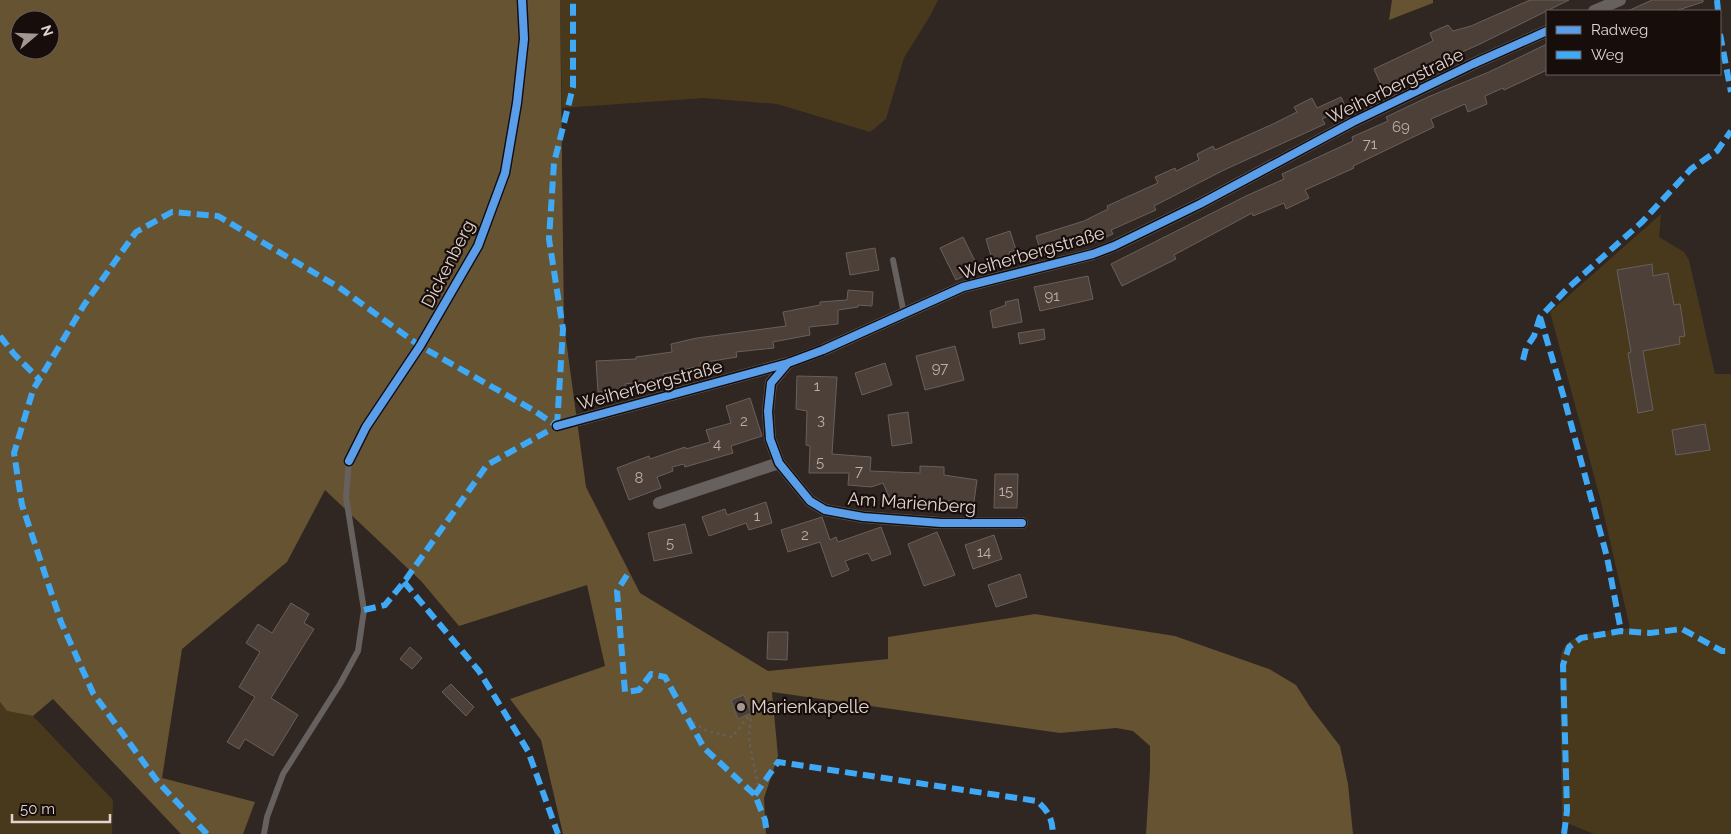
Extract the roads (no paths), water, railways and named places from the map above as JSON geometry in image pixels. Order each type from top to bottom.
[{"type":"street","name":"Dickenberg","points":[[349,461],[366,427],[420,346],[482,236],[505,173],[517,103],[524,39],[522,0]]},
{"type":"street","points":[[1596,10],[1620,0]]},
{"type":"street","name":"Weiherbergstraße","points":[[557,426],[788,363],[823,350],[963,287],[1093,254],[1114,246],[1200,204],[1353,122],[1473,64],[1546,31]]},
{"type":"street","name":"Am Marienberg","points":[[788,363],[771,383],[768,411],[770,439],[779,463],[810,501],[825,510],[862,517],[941,523],[1022,523]]},
{"type":"street","points":[[659,503],[779,463]]},
{"type":"lane","points":[[893,260],[904,314]]},
{"type":"lane","points":[[264,834],[267,817],[283,774],[340,684],[358,651],[364,610],[346,496],[349,461]]},
{"type":"place","name":"Marienkapelle","points":[[741,707]]}]
